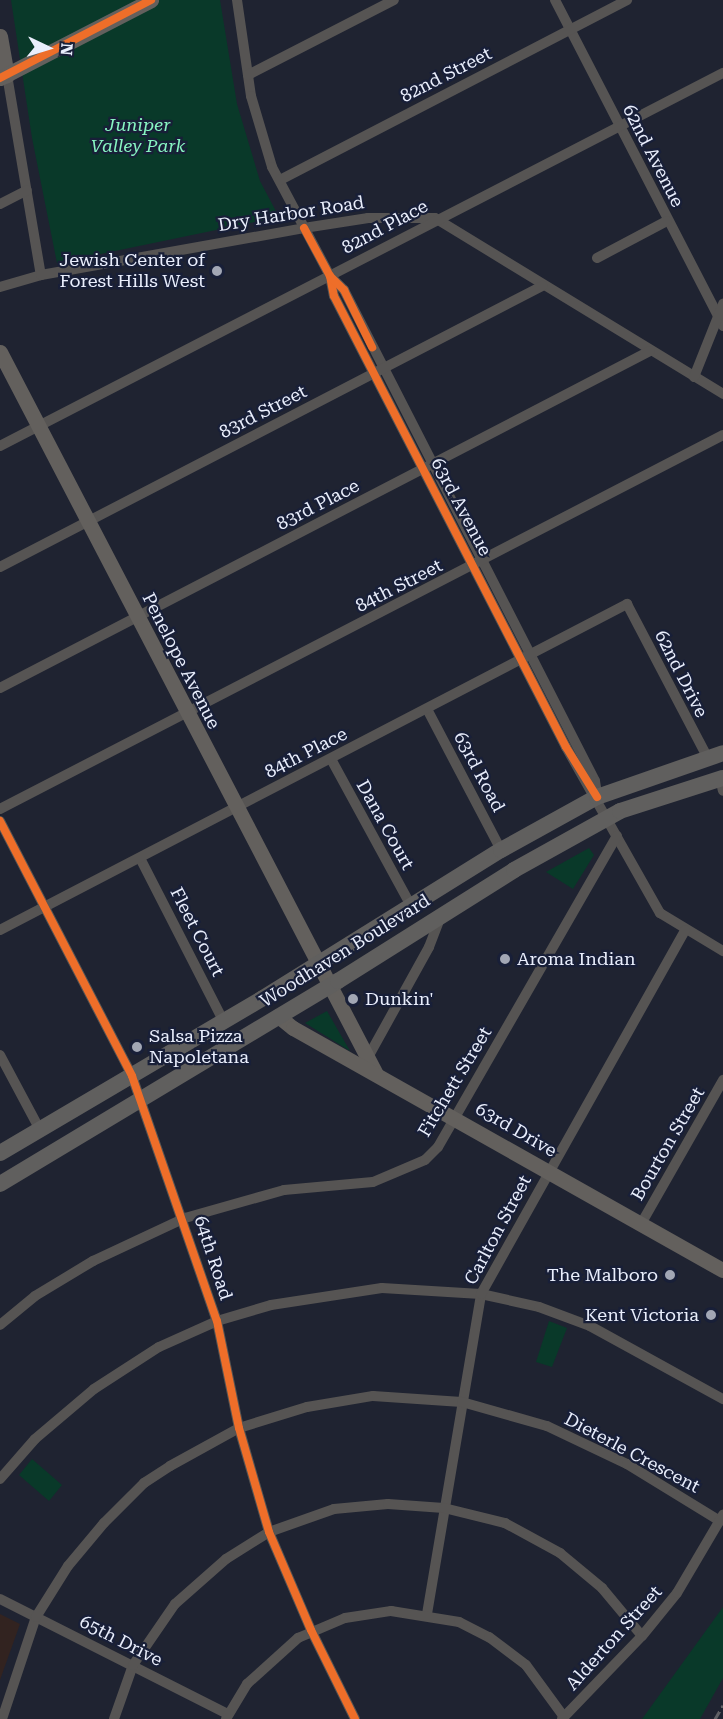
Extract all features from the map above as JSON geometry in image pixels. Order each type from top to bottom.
[{"type":"main road","name":"Woodhaven Boulevard","points":[[0,1153],[224,1022],[501,850],[597,797],[716,755]]},
{"type":"main road","name":"Woodhaven Boulevard","points":[[0,1184],[142,1101],[441,915],[608,818],[722,783]]},
{"type":"street","points":[[3,76],[151,0]]},
{"type":"street","name":"63rd Avenue","points":[[237,0],[248,75],[280,180],[304,228],[330,276],[344,291],[379,371],[526,658],[595,781],[597,797],[660,913],[723,951]]},
{"type":"street","points":[[248,75],[394,0]]},
{"type":"street","name":"62nd Avenue","points":[[555,0],[618,126],[721,321]]},
{"type":"street","name":"82nd Street","points":[[280,180],[627,0]]},
{"type":"street","points":[[0,36],[3,76],[27,190],[41,275]]},
{"type":"street","name":"82nd Place","points":[[0,446],[330,276],[435,218],[456,211],[723,73]]},
{"type":"street","points":[[0,204],[27,190]]},
{"type":"street","name":"Dry Harbor Road","points":[[0,287],[41,275],[304,228],[368,218],[435,218]]},
{"type":"street","points":[[435,218],[542,286],[723,394]]},
{"type":"street","points":[[597,258],[668,221]]},
{"type":"street","name":"83rd Street","points":[[0,567],[542,286]]},
{"type":"street","points":[[694,376],[721,321],[723,304]]},
{"type":"street","name":"83rd Place","points":[[0,688],[650,351]]},
{"type":"street","name":"Penelope Avenue","points":[[0,352],[328,987]]},
{"type":"street","name":"84th Street","points":[[0,809],[723,435]]},
{"type":"street","name":"84th Place","points":[[0,930],[627,604]]},
{"type":"street","name":"62nd Drive","points":[[627,604],[716,755]]},
{"type":"street","name":"63rd Road","points":[[427,709],[501,850]]},
{"type":"street","name":"Dana Court","points":[[331,759],[411,906]]},
{"type":"street","name":"64th Road","points":[[0,821],[132,1076],[142,1101],[185,1218],[217,1321],[239,1428],[269,1532],[311,1630],[355,1719]]},
{"type":"street","name":"Fitchett Street","points":[[0,1325],[35,1296],[93,1261],[185,1218],[284,1190],[373,1182],[404,1172],[425,1160],[454,1118],[617,836]]},
{"type":"street","name":"Fleet Court","points":[[140,858],[224,1022]]},
{"type":"street","points":[[367,1059],[429,947],[441,915]]},
{"type":"street","name":"Carlton Street","points":[[426,1614],[482,1294],[548,1171],[685,930]]},
{"type":"street","name":"63rd Drive","points":[[328,987],[376,1074],[723,1270]]},
{"type":"street","points":[[278,1016],[292,1028],[376,1074]]},
{"type":"street","points":[[0,1055],[40,1130]]},
{"type":"street","name":"Bourton Street","points":[[641,1224],[723,1080]]},
{"type":"street","points":[[0,1479],[35,1439],[94,1389],[159,1347],[217,1321],[271,1305],[382,1288],[482,1294],[539,1307],[590,1326],[723,1399]]},
{"type":"street","name":"Dieterle Crescent","points":[[3,1719],[36,1617],[68,1566],[144,1483],[239,1428],[307,1407],[373,1396],[462,1402],[547,1426],[627,1464],[721,1518]]},
{"type":"street","points":[[114,1719],[133,1665],[176,1604],[226,1559],[269,1532],[334,1509],[388,1504],[444,1508],[505,1524],[560,1553],[602,1588],[642,1636]]},
{"type":"street","name":"Alderton Street","points":[[563,1718],[642,1636],[677,1593],[721,1518]]},
{"type":"street","name":"65th Drive","points":[[0,1599],[133,1665],[227,1716]]},
{"type":"street","points":[[227,1716],[269,1660],[311,1630],[345,1618],[391,1611],[426,1614],[459,1622],[489,1637],[526,1665],[563,1718]]},
{"type":"shaded area","points":[[0,1614],[20,1624],[0,1680]]},
{"type":"green space","name":"Juniper Valley Park","points":[[11,0],[220,0],[237,104],[260,181],[279,217],[57,263],[32,138]]},
{"type":"green space","points":[[589,848],[594,855],[573,889],[546,872]]},
{"type":"green space","points":[[327,1011],[350,1051],[305,1023]]},
{"type":"green space","points":[[549,1321],[567,1328],[552,1367],[536,1362]]},
{"type":"green space","points":[[32,1459],[62,1485],[49,1501],[19,1475]]},
{"type":"green space","points":[[723,1607],[723,1678],[700,1719],[642,1719]]},
{"type":"railway","points":[[715,1719],[723,1705]]},
{"type":"cycle path","points":[[0,78],[151,0]]},
{"type":"cycle path","points":[[304,228],[330,276],[334,296],[566,747],[597,797]]},
{"type":"cycle path","points":[[330,276],[344,290],[372,347]]},
{"type":"cycle path","points":[[0,821],[132,1076],[217,1321],[239,1428],[269,1532],[311,1630],[355,1719]]},
{"type":"place","name":"Jewish Center of Forest Hills West","points":[[217,271]]},
{"type":"place","name":"Aroma Indian","points":[[505,959]]},
{"type":"place","name":"Dunkin'","points":[[353,999]]},
{"type":"place","name":"Salsa Pizza Napoletana","points":[[137,1047]]},
{"type":"place","name":"The Malboro","points":[[670,1275]]},
{"type":"place","name":"Kent Victoria","points":[[711,1315]]}]
